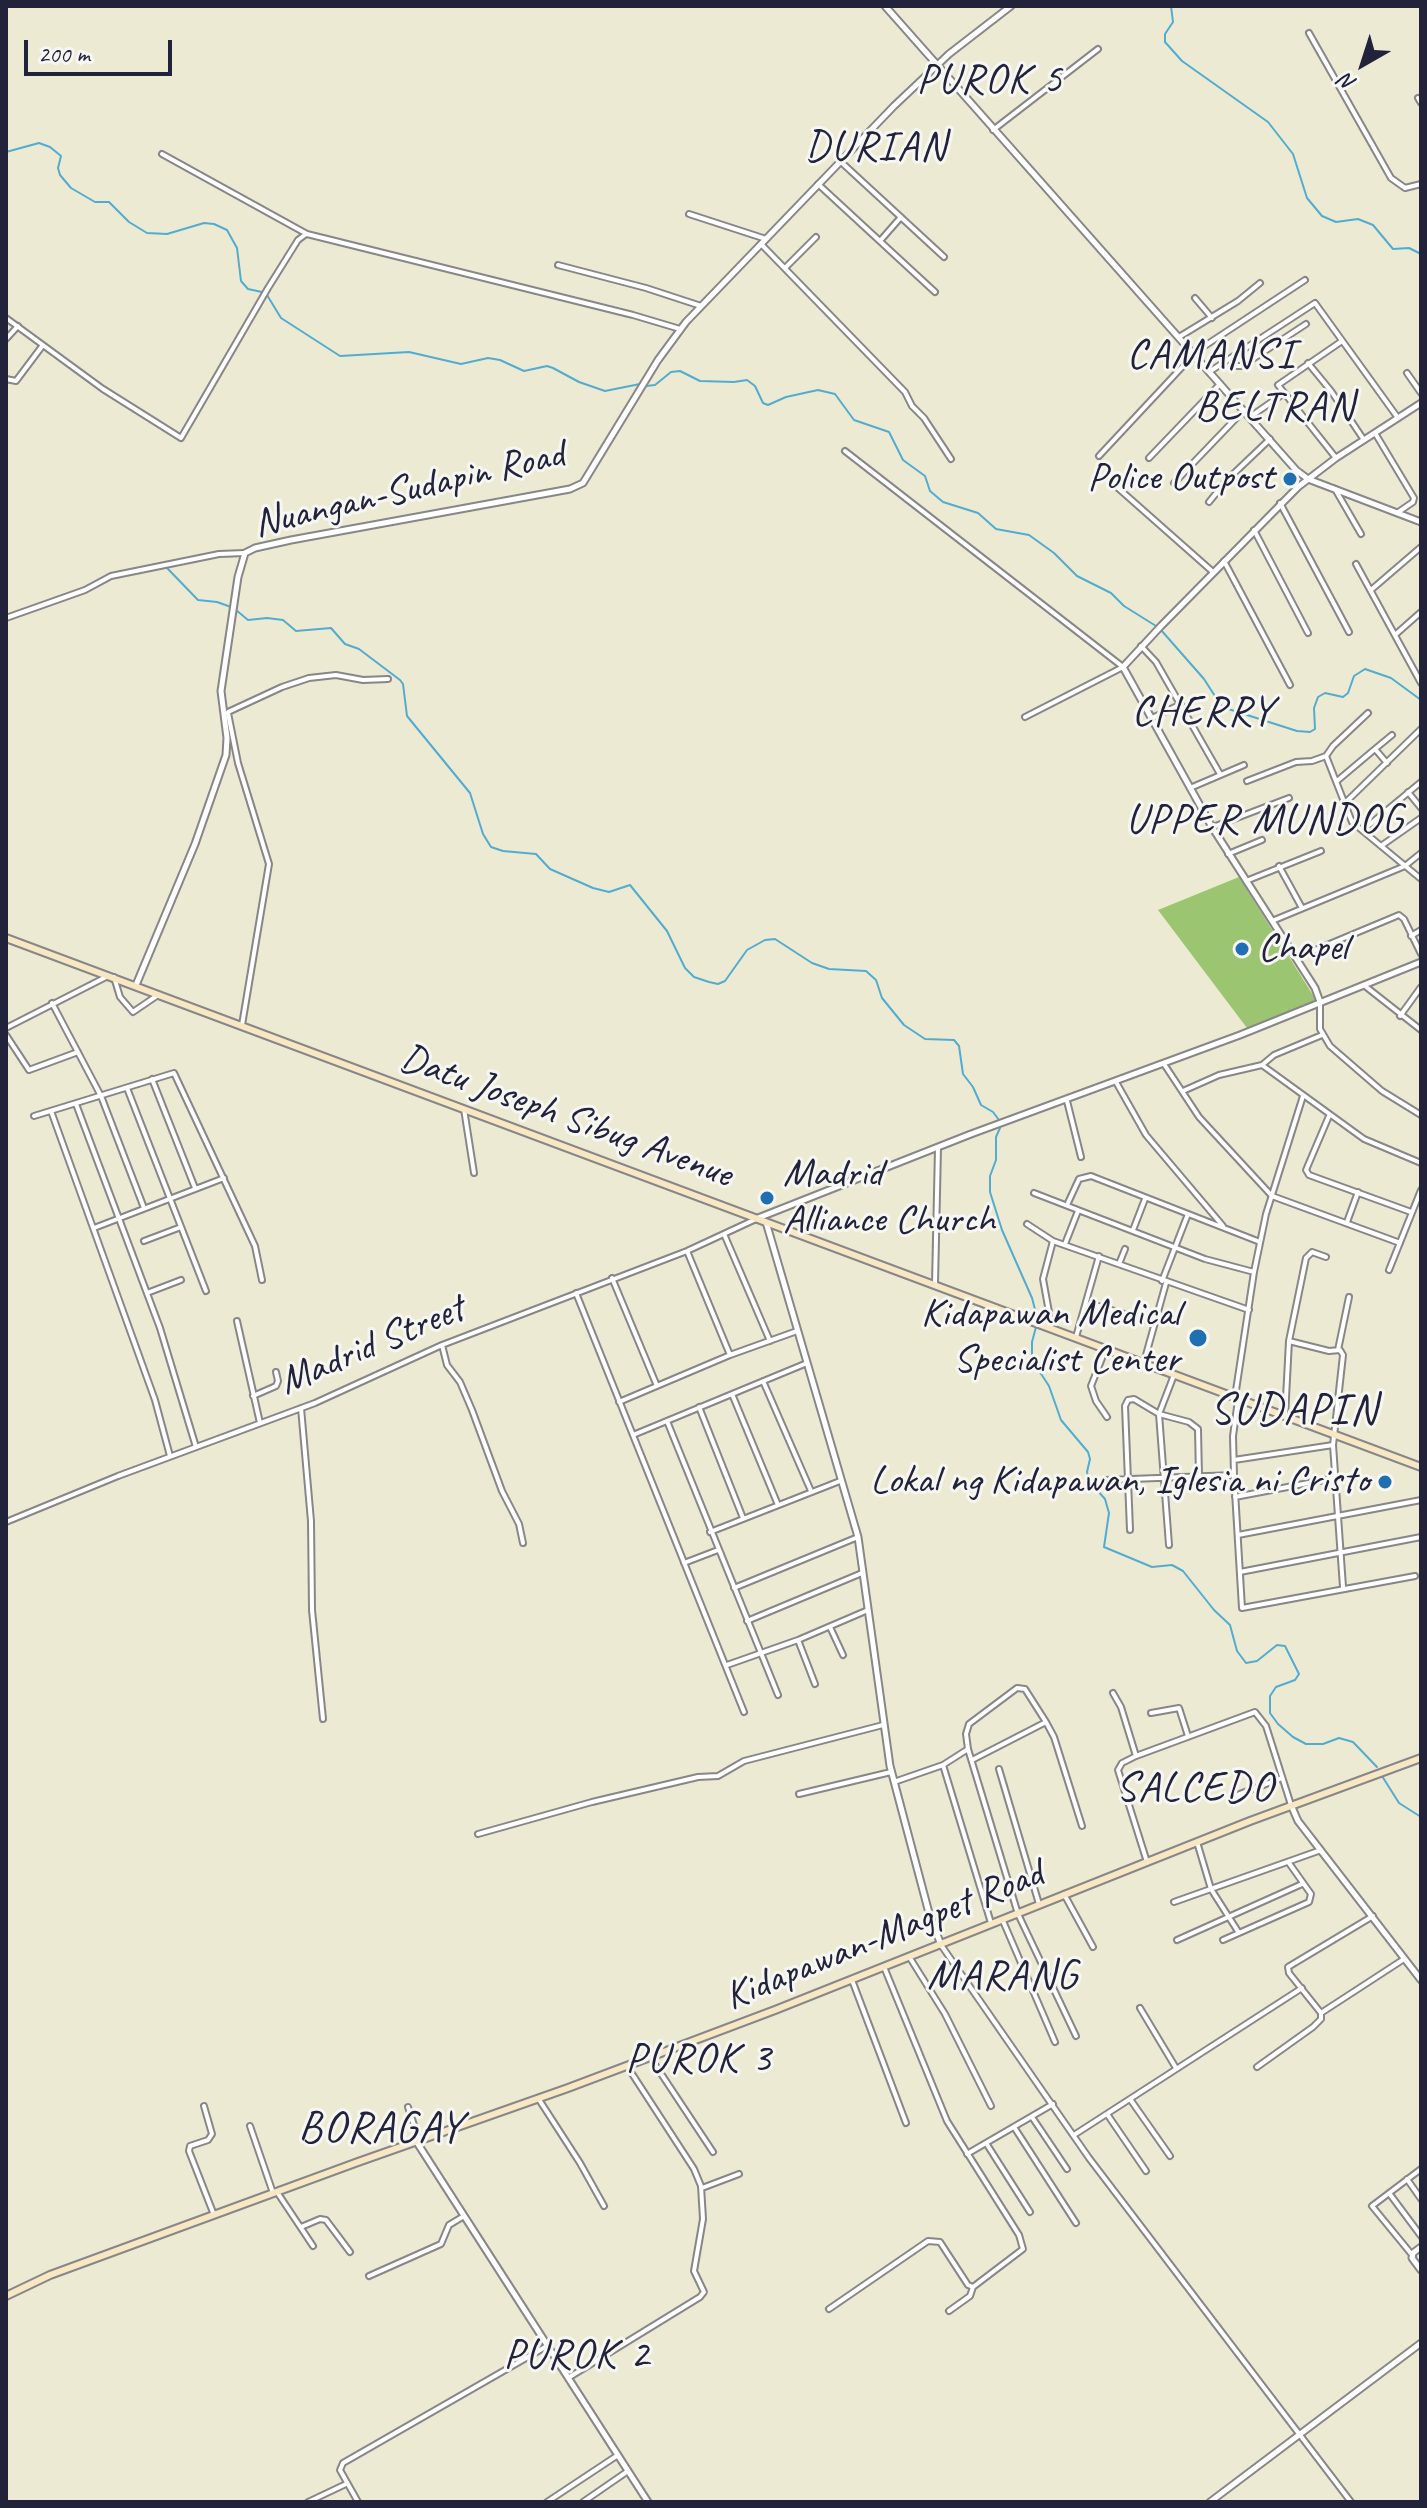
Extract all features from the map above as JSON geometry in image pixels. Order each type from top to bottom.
[{"type":"main road","name":"Datu Joseph Sibug Avenue","points":[[6,938],[1421,1467]]},
{"type":"main road","name":"Kidapawan-Magpet Road","points":[[6,2296],[50,2275],[627,2066],[1003,1921],[1197,1841],[1421,1758]]},
{"type":"street","points":[[885,6],[1296,470],[1308,479],[1421,522]]},
{"type":"street","name":"Nuangan-Sudapin Road","points":[[136,985],[195,844],[220,775],[227,747],[222,679],[238,577],[245,553],[303,538],[577,487],[591,473],[658,360],[680,329],[840,161],[936,66],[1011,6]]},
{"type":"street","points":[[1309,33],[1391,178],[1405,188],[1421,184]]},
{"type":"street","points":[[993,130],[1098,49]]},
{"type":"street","points":[[162,154],[307,234],[680,329]]},
{"type":"street","points":[[840,161],[944,257]]},
{"type":"street","points":[[818,184],[935,292]]},
{"type":"street","points":[[689,214],[763,242],[905,392],[951,459]]},
{"type":"street","points":[[880,241],[901,217]]},
{"type":"street","points":[[6,318],[103,389],[181,438],[268,288],[298,240],[307,234]]},
{"type":"street","points":[[785,268],[816,237]]},
{"type":"street","points":[[558,265],[701,306]]},
{"type":"street","points":[[1099,456],[1193,355],[1305,280]]},
{"type":"street","points":[[1178,338],[1260,283]]},
{"type":"street","points":[[1195,298],[1212,318]]},
{"type":"street","points":[[1209,372],[1314,303],[1398,418]]},
{"type":"street","points":[[1230,359],[1235,365],[1242,366],[1306,324]]},
{"type":"street","points":[[6,339],[18,326]]},
{"type":"street","points":[[1336,458],[1278,388],[1279,383],[1342,341]]},
{"type":"street","points":[[6,379],[15,382],[43,345]]},
{"type":"street","points":[[1308,363],[1364,440]]},
{"type":"street","points":[[1407,373],[1421,393]]},
{"type":"street","points":[[1149,458],[1220,384]]},
{"type":"street","points":[[1250,417],[1283,394]]},
{"type":"street","points":[[1025,717],[1123,667],[1280,503],[1336,458],[1421,403]]},
{"type":"street","points":[[1174,483],[1244,410]]},
{"type":"street","points":[[1375,433],[1414,498],[1397,513]]},
{"type":"street","points":[[1209,502],[1270,439]]},
{"type":"street","points":[[845,451],[1123,667],[1228,854],[1315,988],[1320,1002],[1322,1035],[1369,1081],[1421,1115]]},
{"type":"street","points":[[1118,488],[1213,572]]},
{"type":"street","points":[[1335,489],[1361,534]]},
{"type":"street","points":[[1280,503],[1349,632]]},
{"type":"street","points":[[1254,530],[1308,633]]},
{"type":"street","points":[[1371,590],[1421,547]]},
{"type":"street","points":[[6,618],[85,590],[111,576],[219,554],[245,553]]},
{"type":"street","points":[[1224,561],[1290,685]]},
{"type":"street","points":[[1356,564],[1421,683]]},
{"type":"street","points":[[1395,635],[1421,612]]},
{"type":"street","points":[[1141,646],[1156,662],[1220,774]]},
{"type":"street","points":[[1415,672],[1421,668]]},
{"type":"street","points":[[242,1025],[269,858],[225,714],[309,678],[336,675],[363,680],[388,679]]},
{"type":"street","points":[[1152,718],[1181,704]]},
{"type":"street","points":[[1247,781],[1296,762],[1326,756],[1336,742],[1368,713]]},
{"type":"street","points":[[1345,804],[1421,729]]},
{"type":"street","points":[[1337,781],[1392,735]]},
{"type":"street","points":[[1375,749],[1387,763]]},
{"type":"street","points":[[1326,756],[1352,822],[1421,879]]},
{"type":"street","points":[[1190,788],[1244,765]]},
{"type":"street","points":[[1363,830],[1421,782]]},
{"type":"street","points":[[1408,792],[1421,808]]},
{"type":"street","points":[[1212,827],[1289,798]]},
{"type":"street","points":[[1381,846],[1421,818]]},
{"type":"street","points":[[1228,854],[1262,840]]},
{"type":"street","points":[[1246,881],[1321,851]]},
{"type":"street","points":[[1272,921],[1405,866],[1421,853]]},
{"type":"street","points":[[1279,866],[1302,908]]},
{"type":"street","points":[[1296,958],[1399,915],[1421,954]]},
{"type":"street","points":[[1411,936],[1421,930]]},
{"type":"street","points":[[1351,2502],[1074,2135],[941,1945],[929,1913],[891,1772],[858,1537],[762,1220],[938,1148],[1164,1064],[1421,962]]},
{"type":"street","points":[[6,1028],[112,976],[120,997],[133,1012],[160,994]]},
{"type":"street","points":[[1365,986],[1421,1030]]},
{"type":"street","points":[[1400,1016],[1421,987]]},
{"type":"street","points":[[52,1003],[101,1096],[144,1208]]},
{"type":"street","points":[[6,1035],[28,1070],[78,1052]]},
{"type":"street","points":[[1183,1091],[1219,1075],[1262,1065],[1274,1055],[1322,1035]]},
{"type":"street","points":[[1164,1064],[1199,1117],[1272,1196],[1400,1243]]},
{"type":"street","points":[[1262,1065],[1371,1144],[1421,1163]]},
{"type":"street","points":[[34,1116],[170,1073],[177,1076],[255,1246],[262,1280]]},
{"type":"street","points":[[152,1079],[195,1188]]},
{"type":"street","points":[[1116,1082],[1146,1135],[1225,1228]]},
{"type":"street","points":[[127,1088],[206,1291]]},
{"type":"street","points":[[1303,1096],[1260,1242],[1236,1400],[1234,1475],[1242,1608],[1415,1576]]},
{"type":"street","points":[[1067,1101],[1081,1157]]},
{"type":"street","points":[[76,1104],[147,1293],[196,1447]]},
{"type":"street","points":[[464,1109],[474,1173]]},
{"type":"street","points":[[51,1111],[155,1400],[171,1457]]},
{"type":"street","points":[[1329,1116],[1306,1170],[1309,1175],[1411,1212]]},
{"type":"street","points":[[935,1284],[938,1148]]},
{"type":"street","points":[[1067,1205],[1079,1179],[1087,1176],[1260,1242]]},
{"type":"street","points":[[94,1228],[224,1178]]},
{"type":"street","points":[[1347,1222],[1358,1192]]},
{"type":"street","points":[[1034,1193],[1175,1248],[1254,1272]]},
{"type":"street","points":[[1389,1270],[1420,1193]]},
{"type":"street","points":[[1133,1231],[1145,1199]]},
{"type":"street","points":[[1065,1244],[1078,1211]]},
{"type":"street","points":[[1144,1362],[1164,1282],[1188,1214]]},
{"type":"street","name":"Madrid Street","points":[[6,1522],[301,1408],[442,1345],[762,1220]]},
{"type":"street","points":[[1027,1224],[1053,1241],[1249,1310]]},
{"type":"street","points":[[144,1241],[181,1227]]},
{"type":"street","points":[[724,1234],[770,1341]]},
{"type":"street","points":[[1048,1326],[1049,1312],[1043,1279],[1053,1241]]},
{"type":"street","points":[[1119,1264],[1125,1249]]},
{"type":"street","points":[[687,1251],[730,1355]]},
{"type":"street","points":[[1285,1417],[1289,1341],[1306,1258],[1312,1252],[1326,1257]]},
{"type":"street","points":[[1076,1337],[1099,1256]]},
{"type":"street","points":[[612,1278],[657,1386]]},
{"type":"street","points":[[147,1293],[181,1280]]},
{"type":"street","points":[[576,1293],[744,1712]]},
{"type":"street","points":[[1338,1350],[1349,1297]]},
{"type":"street","points":[[1098,1306],[1155,1323]]},
{"type":"street","points":[[237,1321],[260,1423]]},
{"type":"street","points":[[619,1402],[730,1355],[797,1331]]},
{"type":"street","points":[[1289,1341],[1329,1351],[1338,1350]]},
{"type":"street","points":[[442,1345],[447,1365],[460,1382],[502,1491],[519,1524],[523,1543]]},
{"type":"street","points":[[1106,1348],[1091,1386],[1096,1401],[1107,1417]]},
{"type":"street","points":[[1338,1350],[1343,1355],[1333,1445],[1343,1587]]},
{"type":"street","points":[[633,1435],[807,1363]]},
{"type":"street","points":[[253,1396],[276,1386],[276,1372]]},
{"type":"street","points":[[1169,1545],[1159,1414],[1174,1375]]},
{"type":"street","points":[[763,1381],[811,1491]]},
{"type":"street","points":[[732,1394],[778,1505]]},
{"type":"street","points":[[1130,1530],[1126,1402],[1134,1399],[1159,1414],[1189,1422],[1198,1429],[1199,1477]]},
{"type":"street","points":[[699,1407],[743,1518]]},
{"type":"street","points":[[301,1408],[311,1521],[312,1610],[323,1719]]},
{"type":"street","points":[[667,1421],[778,1695]]},
{"type":"street","points":[[1234,1460],[1333,1445]]},
{"type":"street","points":[[1106,1480],[1234,1475]]},
{"type":"street","points":[[1235,1497],[1335,1478]]},
{"type":"street","points":[[710,1532],[840,1481]]},
{"type":"street","points":[[1238,1535],[1421,1500]]},
{"type":"street","points":[[734,1588],[858,1537]]},
{"type":"street","points":[[1240,1572],[1421,1537]]},
{"type":"street","points":[[684,1563],[718,1550]]},
{"type":"street","points":[[747,1621],[862,1573]]},
{"type":"street","points":[[727,1665],[798,1640],[868,1610]]},
{"type":"street","points":[[830,1627],[843,1655]]},
{"type":"street","points":[[798,1640],[815,1684]]},
{"type":"street","points":[[1076,2036],[1018,1914],[968,1749],[966,1727],[1017,1688],[1023,1688],[1030,1694],[1054,1737],[1082,1826]]},
{"type":"street","points":[[1113,1693],[1121,1707],[1136,1756]]},
{"type":"street","points":[[1151,1713],[1179,1708],[1188,1736]]},
{"type":"street","points":[[1147,1862],[1118,1770],[1125,1760],[1249,1712],[1257,1713],[1266,1726],[1298,1821],[1421,1980]]},
{"type":"street","points":[[972,1760],[1046,1722]]},
{"type":"street","points":[[478,1834],[592,1802],[698,1777],[718,1776],[744,1761],[883,1725]]},
{"type":"street","points":[[894,1783],[943,1765],[968,1749]]},
{"type":"street","points":[[943,1765],[992,1924]]},
{"type":"street","points":[[999,1769],[1039,1904]]},
{"type":"street","points":[[799,1794],[891,1772]]},
{"type":"street","points":[[1237,1795],[1282,1778]]},
{"type":"street","points":[[1197,1841],[1211,1889],[1239,1933]]},
{"type":"street","points":[[1174,1902],[1321,1850]]},
{"type":"street","points":[[1223,1940],[1309,1902],[1311,1894],[1289,1863]]},
{"type":"street","points":[[1177,1940],[1303,1883]]},
{"type":"street","points":[[1064,1894],[1093,1947]]},
{"type":"street","points":[[1257,2067],[1321,2019],[1321,2013],[1289,1973],[1289,1965],[1373,1916]]},
{"type":"street","points":[[1003,1921],[1055,2042]]},
{"type":"street","points":[[910,1957],[945,2014],[991,2106]]},
{"type":"street","points":[[1321,2013],[1405,1959]]},
{"type":"street","points":[[884,1967],[938,2101],[1024,2245],[1020,2253],[973,2287],[970,2296],[949,2311]]},
{"type":"street","points":[[852,1980],[906,2123]]},
{"type":"street","points":[[1074,2135],[1302,1988]]},
{"type":"street","points":[[1140,2008],[1176,2068]]},
{"type":"street","points":[[650,2057],[713,2152]]},
{"type":"street","points":[[568,2378],[703,2295],[704,2289],[694,2271],[702,2231],[702,2188],[694,2169],[627,2066]]},
{"type":"street","points":[[538,2098],[604,2206]]},
{"type":"street","points":[[1130,2099],[1170,2156]]},
{"type":"street","points":[[967,2154],[1053,2104]]},
{"type":"street","points":[[204,2106],[212,2134],[208,2140],[190,2146],[189,2151],[214,2215]]},
{"type":"street","points":[[408,2107],[418,2141],[648,2502]]},
{"type":"street","points":[[1107,2114],[1146,2171]]},
{"type":"street","points":[[1032,2117],[1067,2169]]},
{"type":"street","points":[[250,2126],[275,2192],[313,2246]]},
{"type":"street","points":[[1014,2127],[1076,2223]]},
{"type":"street","points":[[986,2143],[1030,2212]]},
{"type":"street","points":[[1421,2169],[1373,2203],[1374,2210],[1421,2270]]},
{"type":"street","points":[[702,2188],[739,2174]]},
{"type":"street","points":[[1407,2179],[1421,2199]]},
{"type":"street","points":[[1388,2193],[1421,2236]]},
{"type":"street","points":[[369,2276],[441,2244],[449,2225],[464,2216]]},
{"type":"street","points":[[301,2227],[326,2220],[350,2252]]},
{"type":"street","points":[[829,2309],[933,2240],[942,2244],[968,2285],[973,2287]]},
{"type":"street","points":[[1413,2256],[1421,2247]]},
{"type":"street","points":[[1210,2502],[1421,2343]]},
{"type":"street","points":[[358,2502],[346,2484],[340,2468],[343,2463],[547,2346]]},
{"type":"street","points":[[547,2502],[618,2455]]},
{"type":"street","points":[[583,2502],[628,2471]]},
{"type":"street","points":[[308,2502],[346,2484]]},
{"type":"green space","points":[[1239,877],[1316,1000],[1247,1028],[1158,910]]},
{"type":"waterway","points":[[1171,6],[1173,22],[1165,34],[1165,42],[1182,61],[1268,122],[1293,154],[1307,198],[1322,216],[1336,222],[1358,219],[1373,225],[1393,249],[1409,248],[1421,254]]},
{"type":"waterway","points":[[6,152],[39,143],[50,147],[61,156],[60,175],[71,188],[95,202],[109,202],[129,222],[147,233],[167,234],[204,223],[227,230],[237,248],[241,281],[248,289],[262,292]]},
{"type":"waterway","points":[[267,295],[281,318],[340,356],[409,352],[461,364],[488,358],[524,371],[547,366],[605,391],[640,384]]},
{"type":"waterway","points":[[646,386],[655,385],[671,372],[680,371],[700,381],[747,380],[755,386],[763,403],[768,405],[786,397],[818,390],[835,394],[854,420],[889,432],[903,460],[925,476],[930,491],[943,502],[978,513],[996,529],[1029,535],[1054,553],[1077,576],[1111,593],[1124,606],[1156,626]]},
{"type":"waterway","points":[[167,568],[198,600],[231,607]]},
{"type":"waterway","points":[[236,610],[248,620],[283,620],[296,631],[331,628],[345,644],[359,649],[400,680],[407,716],[470,793],[483,834],[491,847],[536,854],[550,869],[593,888],[609,892],[630,885],[667,931],[685,968],[694,977],[709,982],[718,984],[725,981],[747,950],[765,940],[775,939],[812,963],[829,969],[866,971],[876,980],[882,998],[904,1025],[925,1039],[954,1040],[959,1046],[963,1074],[981,1105],[999,1120]]},
{"type":"waterway","points":[[1161,630],[1204,679],[1222,707],[1297,731],[1310,732],[1315,729],[1314,708],[1318,697],[1325,693],[1343,697],[1348,693],[1354,676],[1365,669],[1391,678],[1421,700]]},
{"type":"waterway","points":[[1000,1128],[996,1137],[996,1160],[990,1176],[990,1192],[1037,1317]]},
{"type":"waterway","points":[[1036,1327],[1032,1360],[1049,1386],[1061,1420],[1088,1452],[1089,1481],[1105,1499],[1109,1513],[1104,1547],[1152,1567],[1172,1565],[1183,1571],[1230,1625],[1237,1651],[1246,1663],[1257,1661],[1277,1645],[1285,1646],[1299,1674],[1295,1680],[1276,1687],[1270,1696],[1270,1713],[1278,1724],[1306,1744],[1323,1744],[1339,1738],[1353,1742],[1377,1767]]},
{"type":"waterway","points":[[1382,1776],[1399,1803],[1421,1817]]},
{"type":"place","name":"Police Outpost","points":[[1290,479]]},
{"type":"place","name":"Chapel","points":[[1242,949]]},
{"type":"place","name":"Madrid Alliance Church","points":[[767,1198]]},
{"type":"place","name":"Kidapawan Medical Specialist Center","points":[[1198,1338]]},
{"type":"place","name":"Lokal ng Kidapawan, Iglesia ni Cristo","points":[[1385,1482]]},
{"type":"district","name":"PUROK 5","points":[[990,81]]},
{"type":"district","name":"DURIAN","points":[[876,148]]},
{"type":"district","name":"CAMANSI","points":[[1211,356]]},
{"type":"district","name":"BELTRAN","points":[[1275,408]]},
{"type":"district","name":"CHERRY","points":[[1203,713]]},
{"type":"district","name":"UPPER MUNDOG","points":[[1265,821]]},
{"type":"district","name":"SUDAPIN","points":[[1294,1411]]},
{"type":"district","name":"SALCEDO","points":[[1195,1789]]},
{"type":"district","name":"MARANG","points":[[1003,1977]]},
{"type":"district","name":"PUROK 3","points":[[699,2060]]},
{"type":"district","name":"BORAGAY","points":[[381,2129]]},
{"type":"district","name":"PUROK 2","points":[[577,2356]]}]
